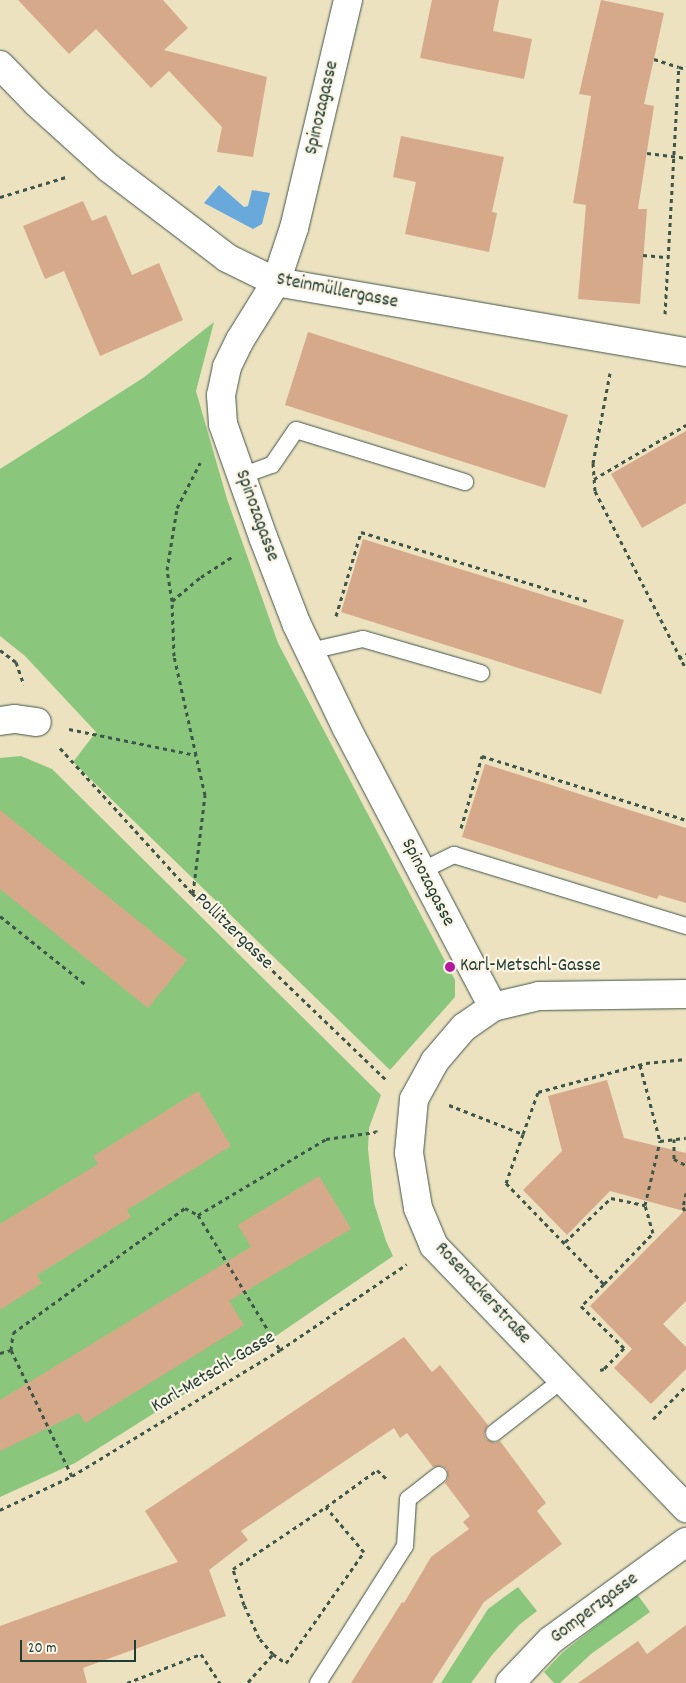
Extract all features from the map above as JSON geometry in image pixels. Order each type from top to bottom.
[{"type":"street","name":"Spinozagasse","points":[[348,0],[294,228],[276,282],[240,340],[227,367],[221,394],[224,424],[263,537],[297,625],[346,727],[493,1007]]},
{"type":"street","name":"Steinmüllergasse","points":[[0,65],[37,104],[108,168],[227,258],[276,282],[686,352]]},
{"type":"street","points":[[0,721],[15,719],[37,722]]},
{"type":"street","name":"Rosenackerstraße","points":[[686,994],[539,996],[493,1007],[464,1027],[435,1061],[414,1099],[409,1153],[418,1208],[434,1246],[686,1508]]},
{"type":"street","name":"Gomperzgasse","points":[[510,1683],[551,1640],[686,1542]]},
{"type":"lane","points":[[241,476],[272,465],[296,430],[464,482]]},
{"type":"lane","points":[[310,651],[363,638],[481,673]]},
{"type":"lane","points":[[421,871],[454,855],[686,926]]},
{"type":"lane","points":[[494,1433],[562,1380]]},
{"type":"lane","points":[[318,1683],[405,1546],[408,1499],[439,1475]]},
{"type":"path","points":[[654,59],[686,69]]},
{"type":"path","points":[[665,318],[679,67]]},
{"type":"path","points":[[647,153],[686,158]]},
{"type":"path","points":[[0,197],[69,176]]},
{"type":"path","points":[[643,255],[668,257]]},
{"type":"path","points":[[616,341],[593,463],[595,491],[679,659],[686,669]]},
{"type":"path","points":[[192,894],[205,795],[174,656],[172,602],[167,570],[177,508],[194,472],[224,424]]},
{"type":"path","points":[[594,479],[686,425]]},
{"type":"path","points":[[335,620],[361,532],[590,602]]},
{"type":"path","points":[[172,602],[201,577],[263,537]]},
{"type":"path","points":[[679,659],[686,654]]},
{"type":"path","points":[[37,722],[196,755]]},
{"type":"path","name":"Pollitzergasse","points":[[37,722],[192,894],[389,1082],[414,1099],[453,1106],[524,1134]]},
{"type":"path","points":[[458,835],[482,756],[686,820]]},
{"type":"path","points":[[0,916],[85,984]]},
{"type":"path","points":[[604,1284],[506,1183],[538,1092],[660,1060],[686,1059]]},
{"type":"path","points":[[562,1380],[604,1369],[624,1348],[581,1306],[653,1233],[645,1204],[660,1141],[640,1065]]},
{"type":"path","points":[[198,1215],[326,1139],[376,1132],[378,1124]]},
{"type":"path","points":[[660,1141],[686,1138]]},
{"type":"path","points":[[674,1139],[674,1159],[686,1165]]},
{"type":"path","points":[[686,1193],[683,1207],[686,1213]]},
{"type":"path","points":[[565,1242],[611,1198],[645,1204]]},
{"type":"path","points":[[72,1476],[11,1350],[13,1333],[185,1208],[198,1215],[280,1350]]},
{"type":"path","name":"Karl-Metschl-Gasse","points":[[0,1510],[72,1476],[280,1350],[434,1246]]},
{"type":"path","points":[[0,1353],[11,1350]]},
{"type":"path","points":[[653,1419],[686,1386]]},
{"type":"path","points":[[326,1507],[364,1552],[286,1663],[273,1654],[259,1638],[244,1605],[233,1568],[326,1507],[377,1470],[408,1499]]},
{"type":"path","points":[[127,1683],[201,1654],[218,1682]]},
{"type":"path","points":[[250,1683],[248,1682],[273,1654]]},
{"type":"green space","points":[[214,322],[196,391],[227,499],[278,643],[455,980],[455,997],[390,1070],[73,762],[96,732],[25,656],[0,636],[0,469],[143,378]]},
{"type":"green space","points":[[21,756],[52,769],[381,1095],[369,1128],[368,1149],[374,1203],[386,1241],[393,1256],[267,1342],[75,1463],[0,1497],[0,758]]},
{"type":"green space","points":[[518,1587],[537,1611],[519,1625],[492,1655],[471,1683],[441,1683],[488,1609]]},
{"type":"green space","points":[[637,1594],[650,1612],[591,1654],[560,1683],[554,1683],[544,1672],[563,1652]]},
{"type":"water","points":[[219,185],[244,207],[248,206],[252,190],[270,193],[262,224],[253,229],[204,203]]},
{"type":"building","points":[[18,0],[163,0],[188,28],[164,50],[267,77],[253,157],[217,152],[222,127],[169,71],[151,88],[96,29],[69,54]]},
{"type":"building","points":[[432,0],[499,0],[493,31],[532,39],[524,79],[420,58]]},
{"type":"building","points":[[601,0],[664,13],[644,104],[654,106],[638,209],[647,209],[640,304],[578,299],[586,205],[573,203],[591,96],[579,94]]},
{"type":"building","points":[[401,136],[504,157],[492,212],[497,213],[489,252],[405,234],[416,182],[393,177]]},
{"type":"building","points":[[83,201],[92,221],[106,215],[132,275],[159,263],[183,320],[100,356],[64,271],[45,279],[23,226]]},
{"type":"building","points":[[308,332],[568,415],[545,488],[285,405]]},
{"type":"building","points":[[686,431],[686,503],[642,528],[611,474]]},
{"type":"building","points":[[363,539],[624,620],[601,694],[341,612]]},
{"type":"building","points":[[485,764],[686,828],[686,903],[659,895],[657,899],[462,837]]},
{"type":"building","points":[[0,810],[187,960],[148,1008],[0,889]]},
{"type":"building","points":[[607,1080],[624,1138],[686,1153],[686,1301],[663,1324],[686,1347],[686,1369],[651,1404],[614,1368],[632,1349],[590,1306],[684,1211],[610,1191],[567,1235],[523,1190],[562,1151],[548,1096]]},
{"type":"building","points":[[198,1091],[231,1146],[127,1210],[131,1217],[37,1275],[42,1283],[0,1310],[0,1224],[98,1164],[93,1156]]},
{"type":"building","points":[[319,1176],[351,1229],[229,1301],[244,1325],[85,1423],[79,1413],[0,1451],[0,1400],[251,1247],[238,1225]]},
{"type":"building","points":[[404,1337],[432,1372],[440,1365],[488,1425],[484,1434],[486,1439],[495,1443],[500,1441],[546,1503],[537,1511],[562,1544],[484,1602],[432,1683],[351,1683],[402,1602],[404,1603],[431,1557],[469,1529],[463,1522],[470,1516],[445,1483],[448,1478],[447,1469],[442,1466],[433,1467],[407,1433],[400,1438],[394,1428],[241,1531],[248,1540],[209,1570],[226,1616],[83,1668],[87,1683],[0,1683],[0,1626],[178,1562],[145,1511]]},
{"type":"building","points":[[686,1625],[686,1683],[578,1683],[638,1641],[647,1654]]},
{"type":"place","name":"Karl-Metschl-Gasse","points":[[450,967]]}]
